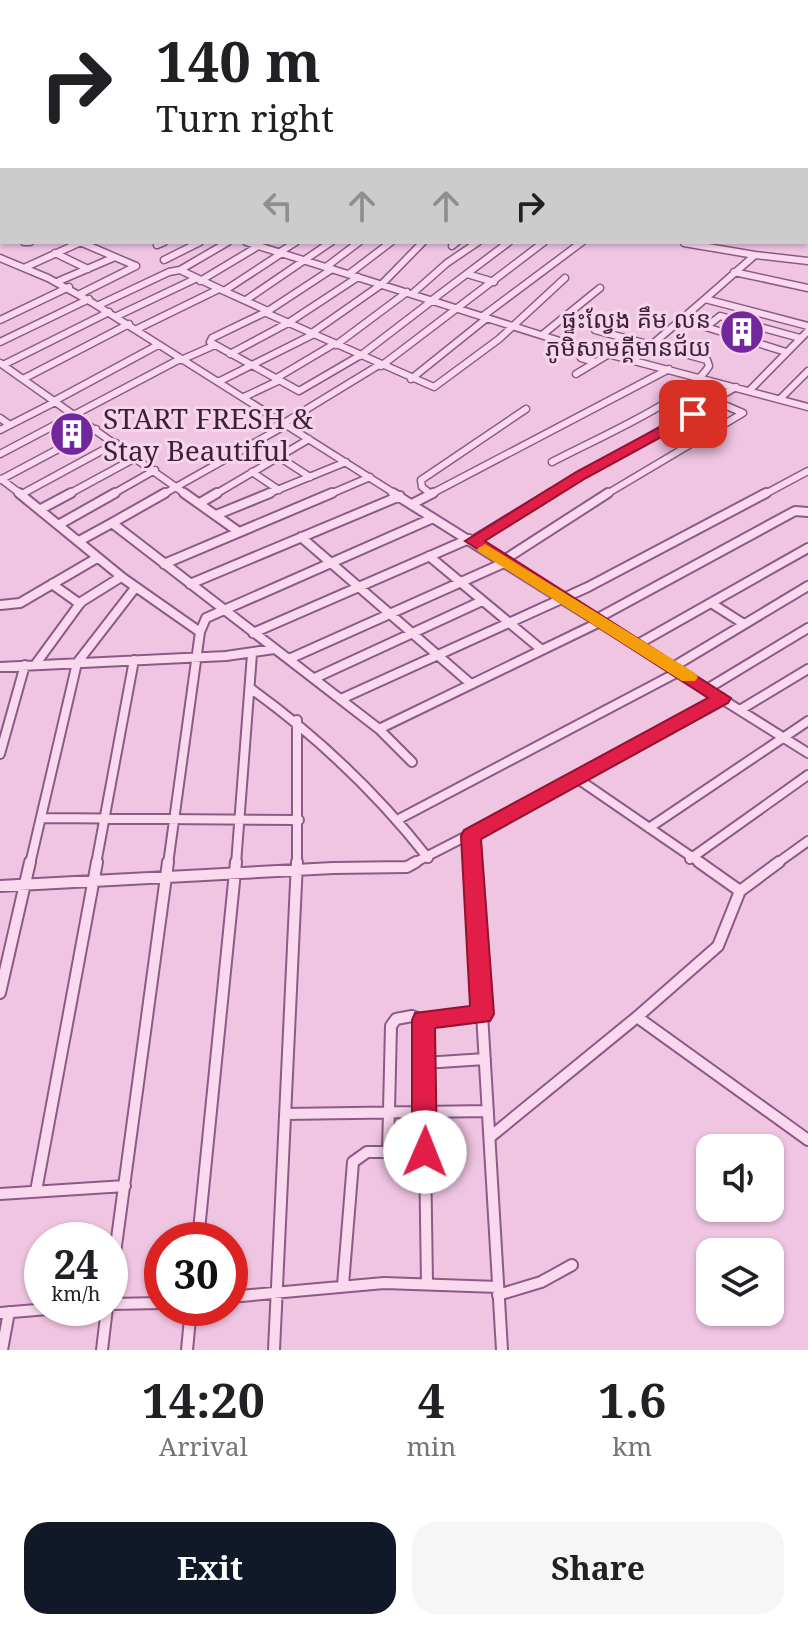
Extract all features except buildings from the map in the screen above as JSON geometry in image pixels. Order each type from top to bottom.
[{"type":"street","points":[[26,267],[76,244]]},
{"type":"street","points":[[80,294],[136,266],[86,244]]},
{"type":"street","points":[[164,260],[196,244]]},
{"type":"street","points":[[99,305],[169,272],[180,270],[225,244]]},
{"type":"street","points":[[2,364],[197,280],[261,244],[281,253],[542,335],[808,407]]},
{"type":"street","points":[[137,329],[222,290],[293,244]]},
{"type":"street","points":[[246,300],[328,244]]},
{"type":"street","points":[[357,244],[329,268],[266,312],[212,338],[210,342],[296,391],[304,390],[359,356],[506,244]]},
{"type":"street","points":[[349,274],[388,244]]},
{"type":"street","points":[[218,382],[313,334],[382,284],[421,244]]},
{"type":"street","points":[[244,397],[335,344],[475,244]]},
{"type":"street","points":[[79,541],[380,366],[542,244]]},
{"type":"street","points":[[411,379],[579,244]]},
{"type":"street","points":[[690,244],[799,262],[807,260]]},
{"type":"street","points":[[55,253],[88,269]]},
{"type":"street","points":[[634,360],[755,255]]},
{"type":"street","points":[[59,281],[115,257]]},
{"type":"street","points":[[1,259],[59,281],[99,305],[808,753]]},
{"type":"street","points":[[180,270],[380,366],[434,387],[514,326],[565,278]]},
{"type":"street","points":[[734,272],[808,288]]},
{"type":"street","points":[[467,274],[494,282]]},
{"type":"street","points":[[230,354],[288,323],[358,277]]},
{"type":"street","points":[[0,320],[69,287]]},
{"type":"street","points":[[542,335],[600,288]]},
{"type":"street","points":[[0,342],[89,299]]},
{"type":"street","points":[[705,299],[808,329],[749,391]]},
{"type":"street","points":[[786,352],[706,327],[720,316],[800,338]]},
{"type":"street","points":[[25,378],[129,324]]},
{"type":"street","points":[[552,462],[702,378],[709,366],[707,360],[595,330]]},
{"type":"street","points":[[0,430],[158,345]]},
{"type":"street","points":[[0,454],[180,359],[215,345]]},
{"type":"street","points":[[576,374],[609,354]]},
{"type":"street","points":[[581,358],[595,362]]},
{"type":"street","points":[[2,364],[239,532]]},
{"type":"street","points":[[412,504],[669,369]]},
{"type":"street","points":[[780,399],[808,371]]},
{"type":"street","points":[[253,633],[471,540],[736,387]]},
{"type":"street","points":[[289,659],[505,561],[644,470],[743,413],[715,401]]},
{"type":"street","points":[[431,494],[422,487],[421,480],[526,409]]},
{"type":"street","points":[[0,418],[10,425]]},
{"type":"street","points":[[96,429],[1,479],[135,588],[200,632]]},
{"type":"street","points":[[200,503],[309,439]]},
{"type":"street","points":[[22,494],[116,443]]},
{"type":"street","points":[[41,509],[137,457]]},
{"type":"street","points":[[279,457],[310,477]]},
{"type":"street","points":[[216,515],[346,462]]},
{"type":"street","points":[[60,524],[155,470]]},
{"type":"street","points":[[341,699],[563,598],[808,471]]},
{"type":"street","points":[[252,472],[279,490]]},
{"type":"street","points":[[164,564],[370,477]]},
{"type":"street","points":[[190,584],[400,496]]},
{"type":"street","points":[[379,729],[600,620],[795,511],[808,512]]},
{"type":"street","points":[[120,1222],[196,657],[206,618],[433,518]]},
{"type":"street","points":[[112,523],[315,678],[379,729],[412,762]]},
{"type":"street","points":[[301,537],[471,684]]},
{"type":"street","points":[[638,644],[808,548]]},
{"type":"street","points":[[429,556],[542,650]]},
{"type":"street","points":[[0,605],[16,605],[97,558]]},
{"type":"street","points":[[0,754],[30,665],[80,604],[121,577]]},
{"type":"street","points":[[52,584],[80,604]]},
{"type":"street","points":[[399,819],[676,669],[808,586]]},
{"type":"street","points":[[0,993],[77,663],[135,588]]},
{"type":"street","points":[[315,678],[482,601]]},
{"type":"street","points":[[711,603],[744,624]]},
{"type":"street","points":[[707,689],[808,628]]},
{"type":"street","points":[[0,667],[252,654],[274,649]]},
{"type":"street","points":[[200,1222],[240,820],[252,654]]},
{"type":"street","points":[[36,1191],[134,660]]},
{"type":"street","points":[[740,710],[808,669]]},
{"type":"street","points":[[250,688],[297,720],[333,750],[399,819],[428,858]]},
{"type":"street","points":[[0,886],[407,867],[578,779],[722,698]]},
{"type":"street","points":[[274,1350],[299,820],[297,720]]},
{"type":"street","points":[[649,828],[808,721]]},
{"type":"street","points":[[690,859],[808,775]]},
{"type":"street","points":[[578,779],[740,891]]},
{"type":"street","points":[[42,818],[299,820]]},
{"type":"street","points":[[471,836],[502,1350]]},
{"type":"street","points":[[490,1137],[637,1017],[718,946],[735,897],[740,891],[808,841]]},
{"type":"street","points":[[388,1152],[391,1026],[396,1019],[403,1017],[423,1020],[482,1014]]},
{"type":"street","points":[[637,1017],[808,1140]]},
{"type":"street","points":[[423,1020],[427,1283]]},
{"type":"street","points":[[424,1063],[485,1059]]},
{"type":"street","points":[[285,1114],[488,1111]]},
{"type":"street","points":[[343,1285],[353,1162],[367,1152],[425,1152]]},
{"type":"street","points":[[0,1194],[125,1186]]},
{"type":"street","points":[[248,1295],[343,1285],[427,1283],[498,1291],[541,1282],[572,1265]]},
{"type":"street","points":[[2,1350],[4,1313],[24,1311]]},
{"type":"street","points":[[102,1350],[106,1326]]},
{"type":"street","points":[[187,1350],[189,1326]]},
{"type":"slow traffic","points":[[485,549],[689,677]]},
{"type":"place","name":"ផ្ទះល្វែង គឹម លន ភូមិសាមគ្គីមានជ័យ","points":[[742,332]]},
{"type":"place","name":"START FRESH & Stay Beautiful","points":[[72,434]]},
{"type":"route","points":[[425,1152],[423,1020],[482,1014],[471,836],[722,698],[473,541],[581,475],[693,414]]}]
